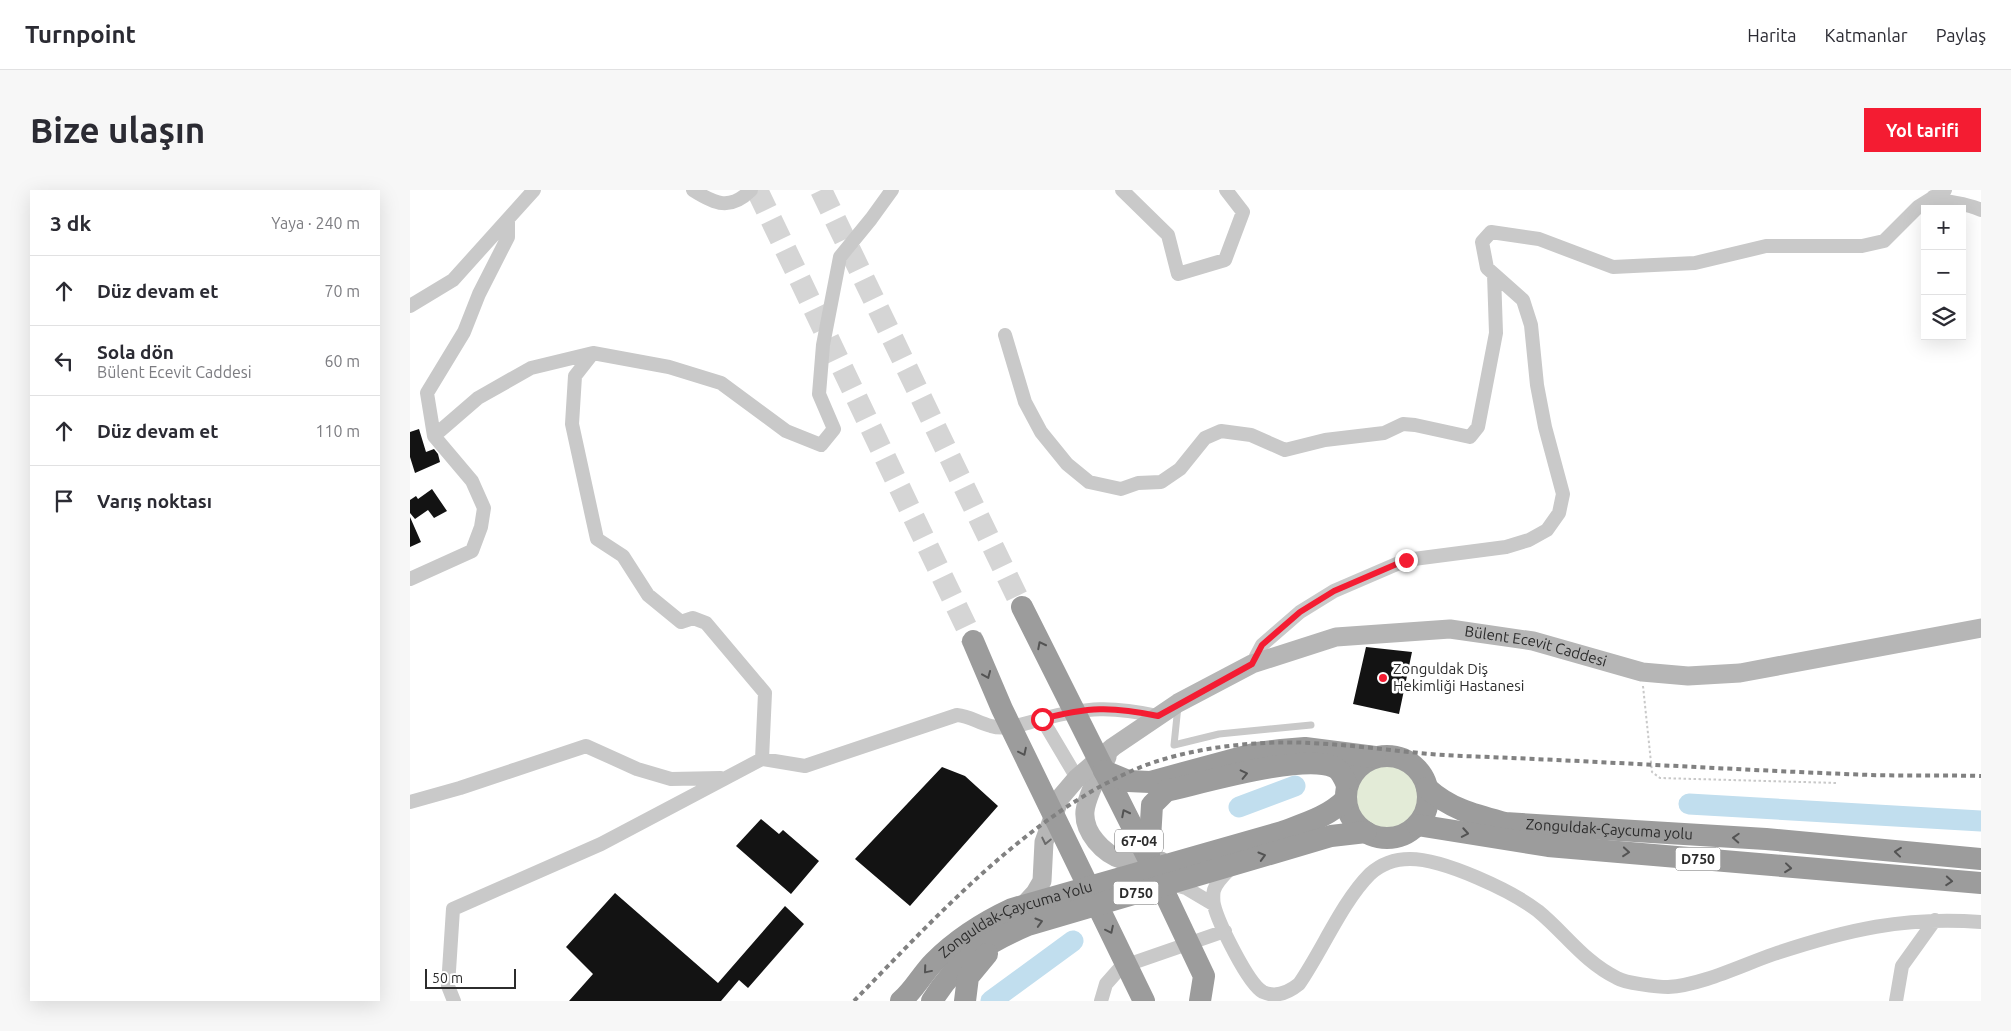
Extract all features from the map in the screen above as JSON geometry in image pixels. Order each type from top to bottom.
[{"type":"highway","name":"67-04","points":[[1022,606],[1149,860],[1204,976],[1200,1001]]},
{"type":"highway","points":[[973,641],[1002,709],[1144,1001]]},
{"type":"highway","points":[[1149,860],[1152,805],[1166,791],[1288,757],[1305,748],[1375,757]]},
{"type":"highway","points":[[1104,771],[1128,781],[1150,782],[1257,754],[1328,764],[1341,772],[1348,812],[1356,824],[1366,832]]},
{"type":"highway","name":"D750","points":[[1346,792],[1353,773],[1363,763],[1375,757],[1388,756],[1402,758],[1413,765],[1422,775],[1427,788]]},
{"type":"highway","points":[[1416,825],[1424,814],[1428,801],[1427,788]]},
{"type":"highway","name":"Zonguldak-Çaycuma yolu","points":[[1427,788],[1451,806],[1473,815],[1504,822],[1766,839],[1981,859]]},
{"type":"highway","name":"Zonguldak-Çaycuma Yolu","points":[[901,1001],[934,963],[958,940],[986,921],[1024,905],[1282,832],[1322,818],[1334,810],[1346,792]]},
{"type":"highway","name":"D750","points":[[1366,832],[1379,837],[1393,838],[1406,833],[1416,825],[1548,846],[1981,883]]},
{"type":"highway","name":"Zonguldak-Çaycuma Yolu","points":[[932,1001],[958,965],[1007,934],[1028,925],[1332,836],[1366,832]]},
{"type":"highway","points":[[965,1001],[968,977],[1007,934]]},
{"type":"main road","name":"Bülent Ecevit Caddesi","points":[[1024,905],[1035,893],[1042,881],[1044,842],[1060,798],[1077,778],[1113,747],[1178,703],[1252,664],[1336,637],[1450,629],[1533,641],[1642,672],[1688,676],[1740,672],[1981,628]]},
{"type":"main road","points":[[1113,747],[1099,773],[1085,811],[1088,827],[1094,840],[1105,850],[1121,859],[1133,862],[1182,860]]},
{"type":"street","points":[[410,306],[453,280],[534,190]]},
{"type":"street","points":[[693,190],[716,204],[741,200],[751,190]]},
{"type":"street","points":[[434,436],[478,398],[531,368],[593,353],[669,367],[721,383],[786,431],[821,445],[834,429],[819,394],[823,345],[840,257],[892,190]]},
{"type":"street","points":[[1122,190],[1168,235],[1178,274],[1225,260],[1243,212],[1226,190]]},
{"type":"street","points":[[1252,664],[1262,645],[1300,612],[1334,591],[1406,560],[1506,547],[1528,540],[1547,530],[1559,513],[1563,494],[1544,427],[1537,385],[1531,325],[1523,300],[1487,268],[1482,242],[1491,232],[1539,239],[1613,267],[1695,264],[1766,246],[1862,246],[1884,241],[1918,207],[1939,193],[1948,203],[1970,204],[1981,210]]},
{"type":"street","points":[[410,579],[472,551],[481,527],[484,508],[472,481],[434,436],[428,393],[464,332],[479,294],[508,237],[508,218]]},
{"type":"street","points":[[1004,335],[1025,402],[1041,432],[1067,464],[1089,482],[1121,489],[1138,484],[1162,482],[1180,469],[1205,438],[1221,431],[1250,435],[1285,450],[1325,440],[1384,433],[1403,424],[1470,437],[1478,427],[1496,333],[1494,274]]},
{"type":"street","points":[[593,353],[575,376],[572,424],[597,539],[623,556],[648,595],[681,622],[693,618],[706,622],[765,693],[762,759]]},
{"type":"street","points":[[454,1001],[448,986],[453,909],[601,844],[762,759],[805,766],[957,715],[968,716],[981,723],[1005,729],[1086,709],[1123,708],[1158,716]]},
{"type":"street","points":[[1042,719],[1077,778]]},
{"type":"street","points":[[410,802],[460,788],[586,746],[637,769],[671,779],[724,778]]},
{"type":"street","points":[[1234,864],[1214,889],[1213,904],[1253,984],[1264,992],[1289,993],[1299,984],[1354,894],[1371,873],[1388,862],[1411,859],[1442,865],[1507,890],[1539,912],[1579,953],[1618,979],[1667,987],[1714,976],[1774,954],[1873,926],[1934,920],[1981,922]]},
{"type":"street","points":[[1169,884],[1186,888],[1213,904]]},
{"type":"street","points":[[1896,1001],[1902,966],[1934,920]]},
{"type":"street","points":[[1101,1001],[1106,984],[1121,967],[1225,931]]},
{"type":"lane","points":[[1178,703],[1174,745],[1219,734],[1311,726]]},
{"type":"path","points":[[1642,672],[1652,772],[1660,778],[1837,783]]},
{"type":"green space","points":[[1387,759],[1401,762],[1414,770],[1422,783],[1425,797],[1422,811],[1414,824],[1401,832],[1387,835],[1373,832],[1360,824],[1352,811],[1349,797],[1352,783],[1360,770],[1373,762]]},
{"type":"building","points":[[419,429],[426,452],[434,449],[438,454],[440,462],[415,473],[410,457],[410,432]]},
{"type":"building","points":[[432,489],[447,511],[434,518],[428,510],[415,519],[410,513],[410,500],[416,496],[418,499]]},
{"type":"building","points":[[410,517],[421,542],[410,547]]},
{"type":"building","name":"Zonguldak Diş Hekimliği Hastanesi","points":[[1366,647],[1412,652],[1399,714],[1353,704]]},
{"type":"building","points":[[942,767],[965,776],[998,806],[910,906],[855,859]]},
{"type":"building","points":[[761,819],[779,834],[783,830],[819,861],[791,894],[736,846]]},
{"type":"building","points":[[615,893],[718,983],[785,906],[804,924],[748,988],[739,980],[721,1001],[569,1001],[593,974],[566,947]]},
{"type":"waterway","points":[[1239,807],[1295,786]]},
{"type":"waterway","points":[[1689,804],[1981,821]]},
{"type":"waterway","points":[[991,1001],[1073,941]]},
{"type":"tunnel","points":[[757,190],[973,641]]},
{"type":"tunnel","points":[[821,190],[1022,607]]},
{"type":"railway","points":[[854,1001],[950,903],[985,871],[1058,813],[1096,789],[1136,769],[1199,751],[1244,744],[1289,742],[1462,756],[1871,775],[1981,776]]},
{"type":"place","name":"Zonguldak Diş Hekimliği Hastanesi","points":[[1383,678]]},
{"type":"route","points":[[1042,719],[1086,709],[1123,708],[1158,716],[1178,703],[1252,664],[1262,645],[1300,612],[1334,591],[1406,560]]}]
